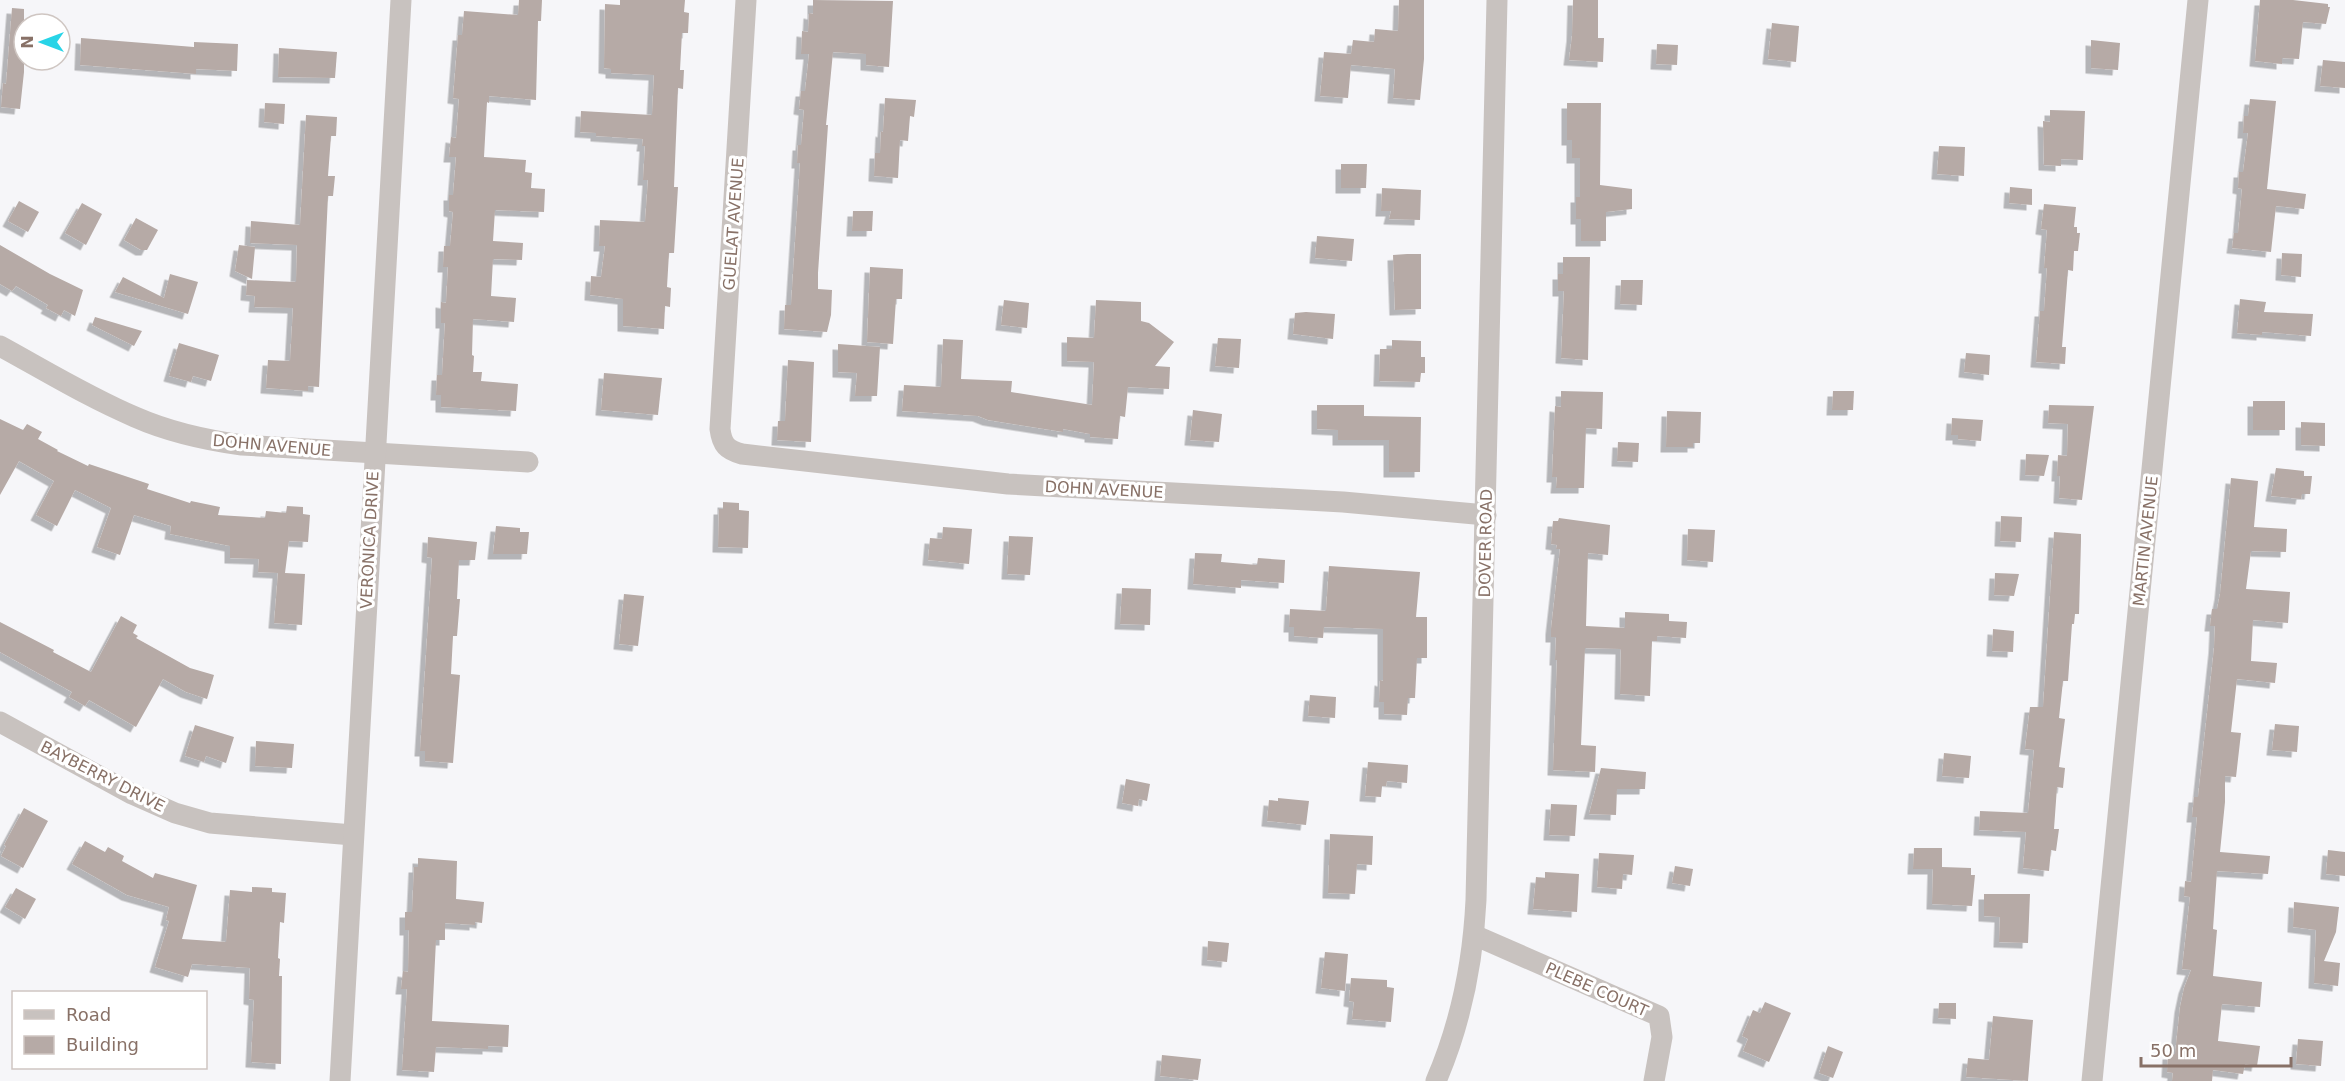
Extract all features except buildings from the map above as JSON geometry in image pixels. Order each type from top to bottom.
[{"type":"street","name":"VERONICA DRIVE","points":[[340,1081],[400,0]]},
{"type":"street","name":"GUELAT AVENUE","points":[[725,447],[721,441],[720,429],[746,0]]},
{"type":"street","name":"DOVER ROAD","points":[[1436,1081],[1449,1051],[1468,981],[1474,935],[1497,0]]},
{"type":"street","name":"MARTIN AVENUE","points":[[2092,1081],[2198,0]]},
{"type":"street","name":"DOHN AVENUE","points":[[0,346],[136,418],[171,431],[212,441],[242,445],[528,462]]},
{"type":"street","name":"DOHN AVENUE","points":[[725,447],[742,454],[1008,484],[1343,502],[1486,515]]},
{"type":"street","name":"BAYBERRY DRIVE","points":[[0,722],[132,794],[175,813],[210,823],[353,835]]},
{"type":"street","name":"PLEBE COURT","points":[[1474,935],[1659,1016],[1662,1037],[1654,1081]]}]
